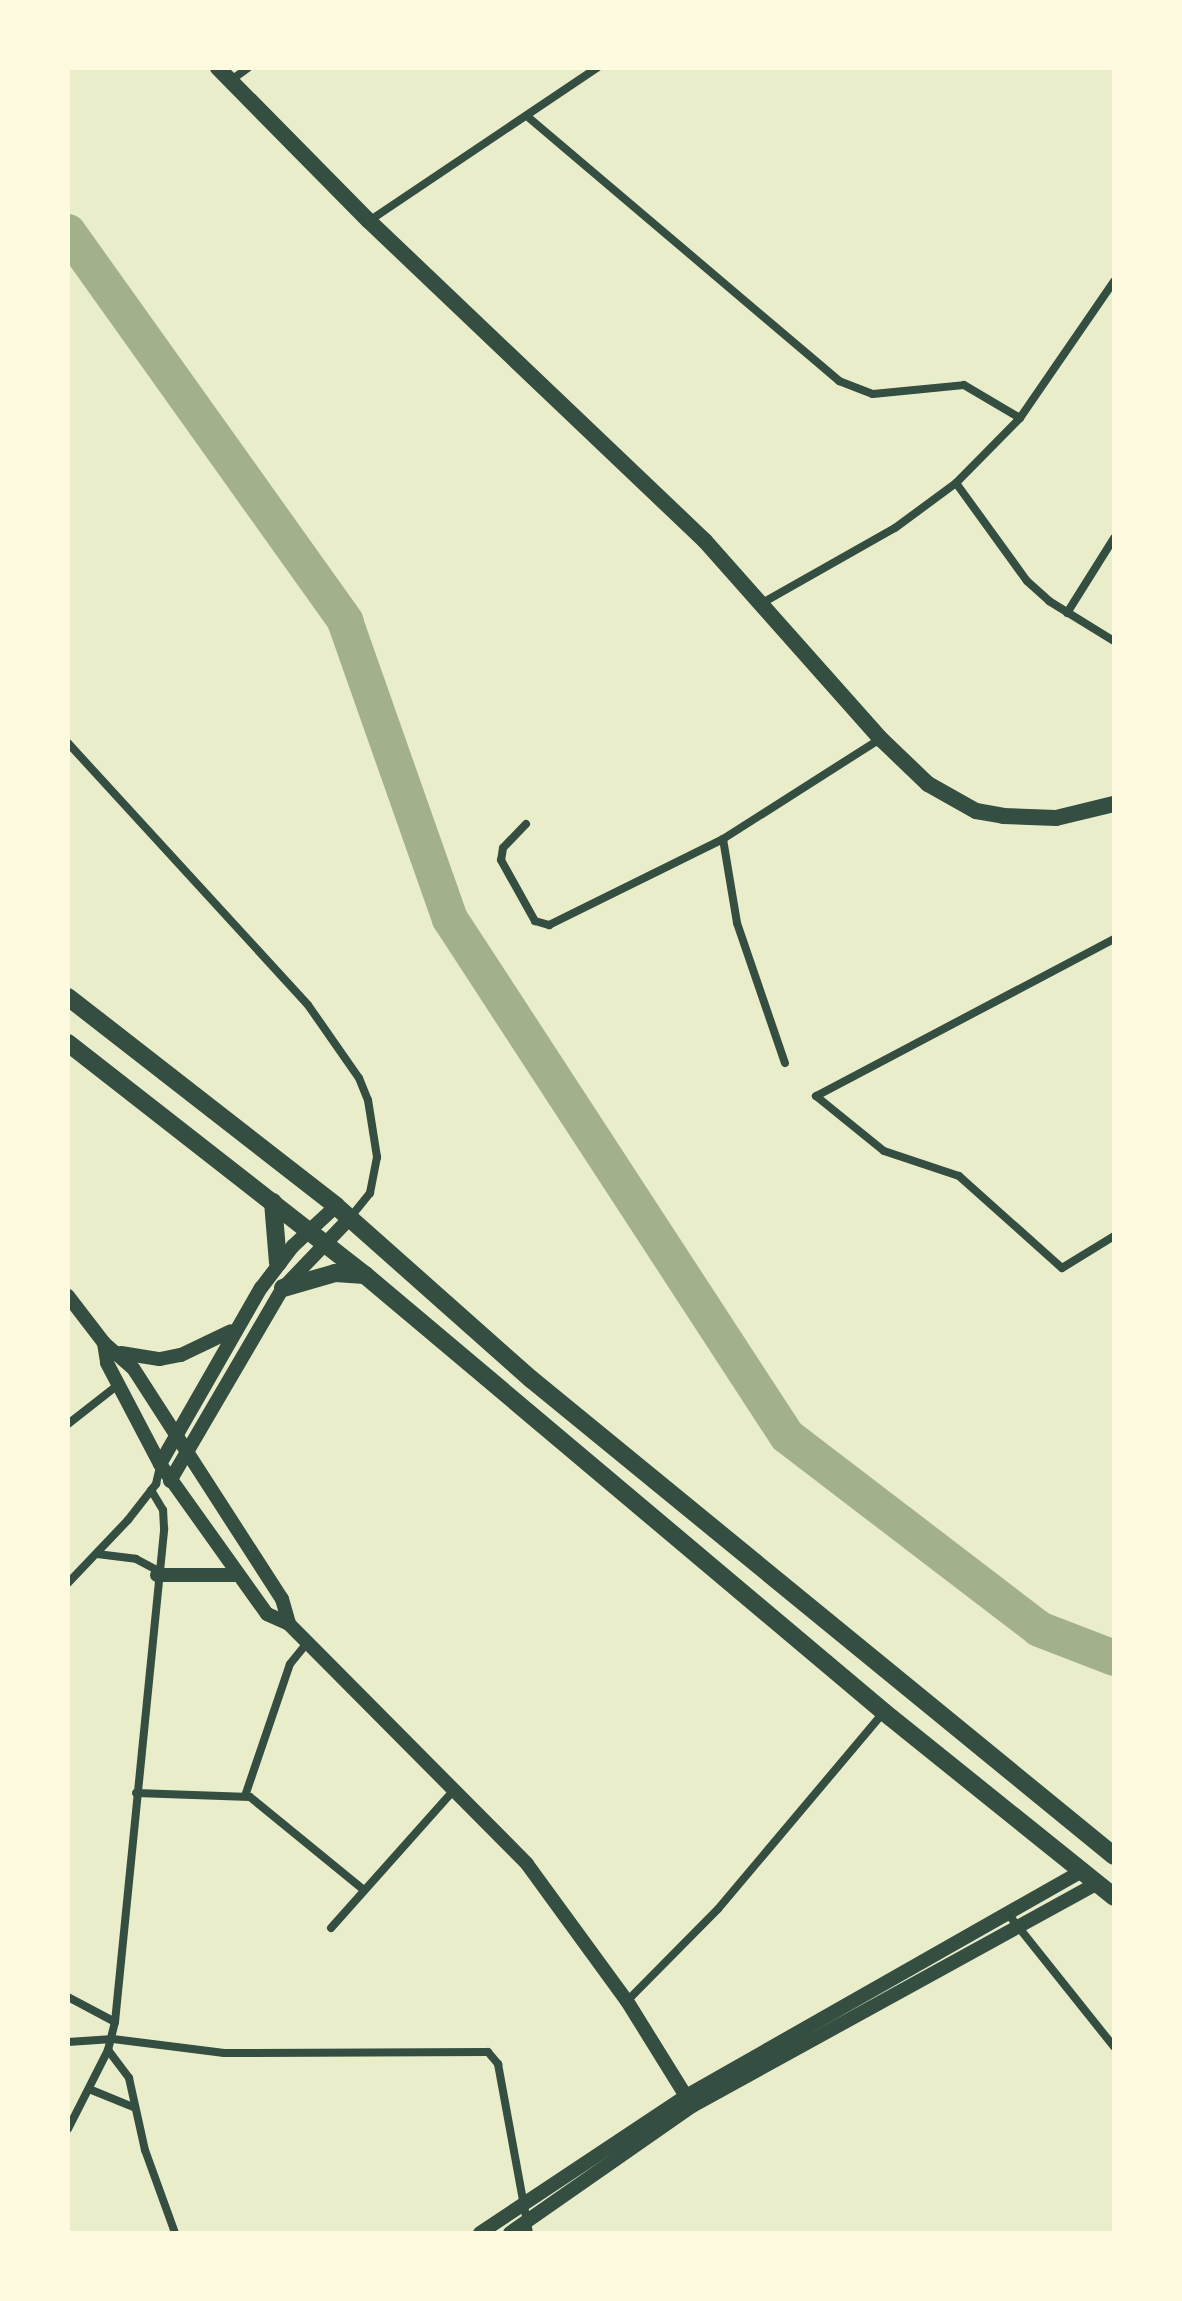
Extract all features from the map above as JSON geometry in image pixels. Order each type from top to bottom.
[{"type":"main road","points":[[218,68],[369,221],[764,602],[881,739],[928,784],[976,811],[1056,818],[1114,804]]},
{"type":"main road","points":[[68,997],[342,1213],[531,1379],[1114,1856]]},
{"type":"main road","points":[[68,1043],[365,1275],[884,1712],[1114,1897]]},
{"type":"main road","points":[[273,1202],[278,1263]]},
{"type":"main road","points":[[283,1288],[335,1273],[365,1275]]},
{"type":"main road","points":[[1095,1842],[1114,1844]]},
{"type":"street","points":[[229,82],[248,68]]},
{"type":"street","points":[[369,221],[597,68]]},
{"type":"street","points":[[528,117],[839,381],[873,394],[964,385],[1020,418]]},
{"type":"street","points":[[764,602],[895,528],[956,483],[1020,418],[1114,281]]},
{"type":"street","points":[[956,483],[1005,556],[1067,613],[1114,641]]},
{"type":"street","points":[[1067,613],[1114,538]]},
{"type":"street","points":[[526,824],[503,848],[501,860],[542,926],[723,839],[881,739]]},
{"type":"street","points":[[68,743],[288,982],[359,1078],[368,1100],[377,1157],[370,1193],[278,1263],[235,1328],[160,1464],[159,1485],[164,1516],[113,2039],[68,2129]]},
{"type":"street","points":[[723,839],[737,923],[785,1063]]},
{"type":"street","points":[[1114,939],[816,1096],[884,1151],[959,1176],[1062,1268],[1114,1236]]},
{"type":"street","points":[[68,1583],[187,1455],[283,1288],[316,1237]]},
{"type":"street","points":[[68,1296],[104,1343],[118,1385],[160,1464]]},
{"type":"street","points":[[104,1343],[121,1353],[160,1359],[181,1355],[235,1328]]},
{"type":"street","points":[[121,1353],[282,1599],[289,1624],[527,1864],[627,2001],[689,2101]]},
{"type":"street","points":[[68,1424],[118,1385]]},
{"type":"street","points":[[159,1485],[267,1614],[289,1624]]},
{"type":"street","points":[[97,1554],[127,1557],[157,1573],[237,1575]]},
{"type":"street","points":[[245,1796],[290,1664],[306,1644]]},
{"type":"street","points":[[627,2001],[718,1909],[884,1712]]},
{"type":"street","points":[[331,1928],[454,1790]]},
{"type":"street","points":[[136,1793],[245,1796],[363,1889]]},
{"type":"street","points":[[480,2233],[527,2199],[689,2101],[1087,1878]]},
{"type":"street","points":[[1012,1920],[1114,2047]]},
{"type":"street","points":[[68,1997],[115,2022]]},
{"type":"street","points":[[68,2042],[113,2039],[224,2053],[488,2052],[498,2064],[510,2140],[527,2199],[530,2226]]},
{"type":"street","points":[[108,2050],[125,2068],[133,2107],[175,2233]]},
{"type":"street","points":[[89,2089],[133,2107]]},
{"type":"street","points":[[510,2233],[530,2226],[689,2101]]},
{"type":"waterway","points":[[68,232],[345,621],[450,919],[787,1436],[1039,1629],[1114,1658]]}]
